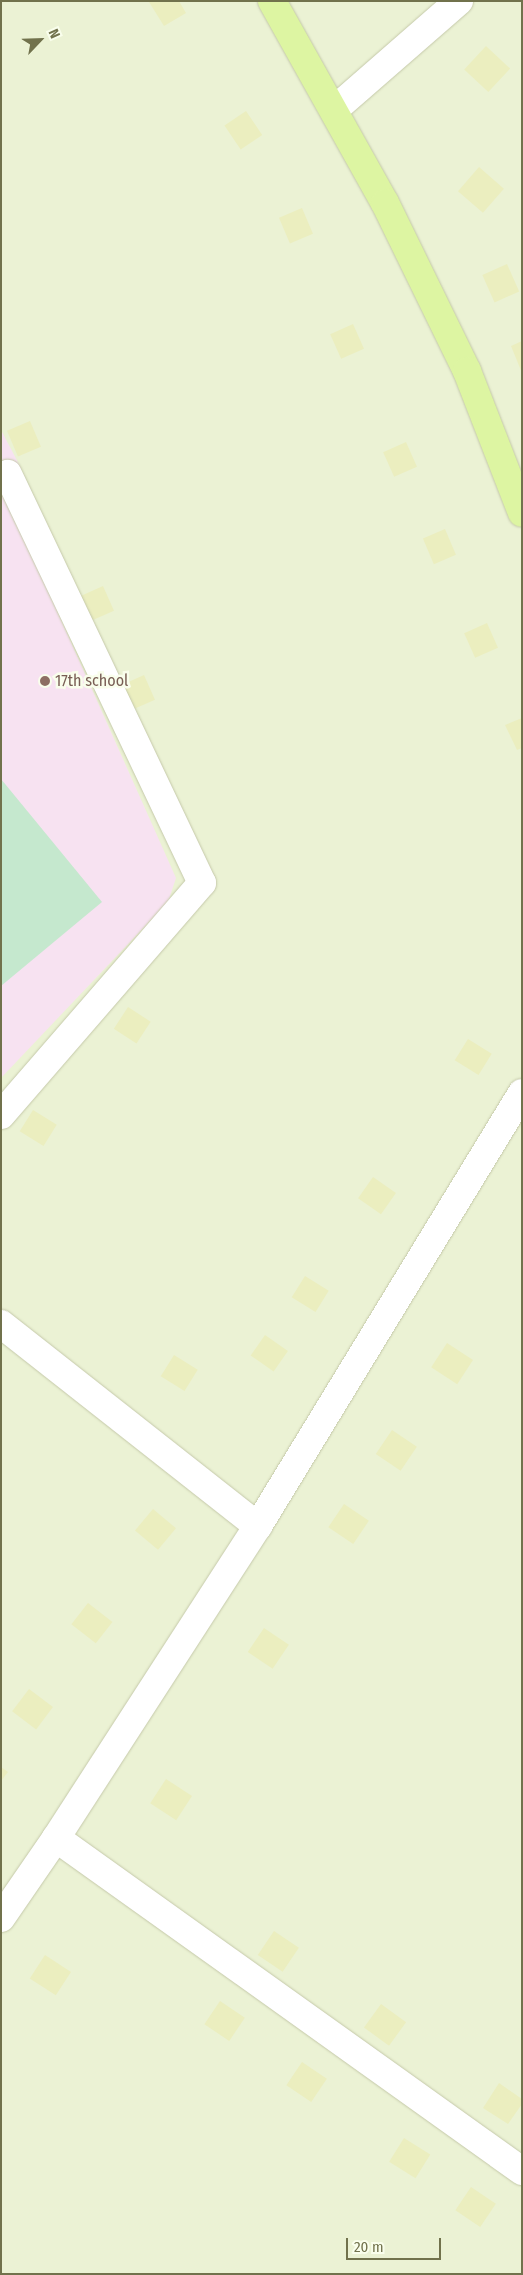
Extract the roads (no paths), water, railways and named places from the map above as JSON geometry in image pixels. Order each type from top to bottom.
[{"type":"main road","points":[[272,1],[385,203],[467,370],[522,513]]},
{"type":"street","points":[[334,110],[459,1]]},
{"type":"street","points":[[1,1115],[202,883],[8,474]]},
{"type":"street","points":[[1,1918],[56,1838],[258,1526],[522,1094]]},
{"type":"street","points":[[1,1324],[258,1526]]},
{"type":"street","points":[[56,1838],[522,2171]]},
{"type":"place","name":"17th school","points":[[45,681]]}]
